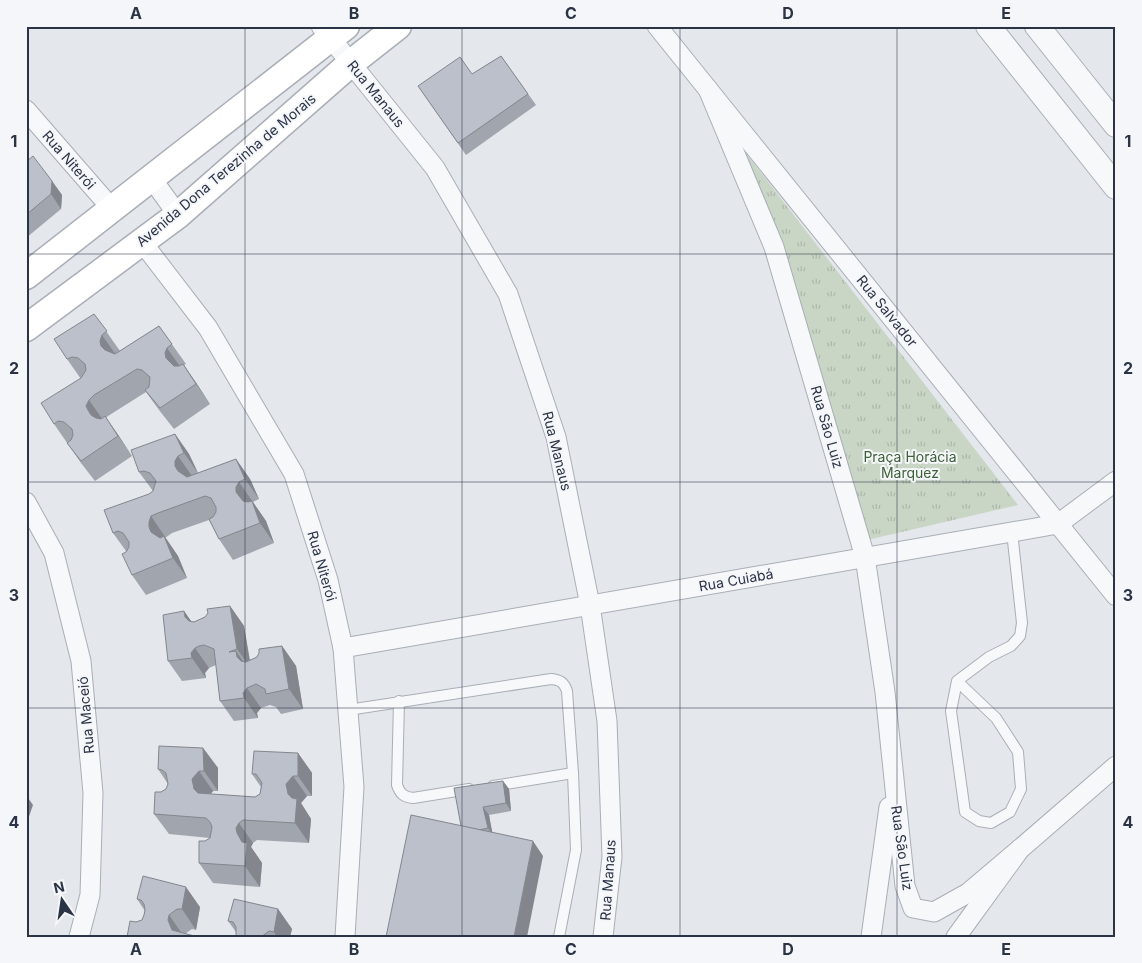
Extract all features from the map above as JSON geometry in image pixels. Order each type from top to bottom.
[{"type":"main road","name":"Avenida Dona Terezinha de Morais","points":[[26,328],[178,215],[351,63],[398,26]]},
{"type":"main road","points":[[26,276],[152,179],[333,30]]},
{"type":"street","name":"Rua Salvador","points":[[657,26],[1116,596]]},
{"type":"street","points":[[988,26],[1116,187]]},
{"type":"street","points":[[1038,26],[1116,125]]},
{"type":"street","name":"Rua Manaus","points":[[333,30],[351,63],[436,168],[508,294],[556,437],[590,605],[607,721],[612,856],[603,937]]},
{"type":"street","name":"Rua São Luiz","points":[[708,89],[774,247],[865,557],[885,692],[905,886],[913,908],[934,912],[968,893],[1116,766]]},
{"type":"street","name":"Rua Niterói","points":[[26,110],[113,210]]},
{"type":"street","points":[[152,179],[178,215]]},
{"type":"street","name":"Rua Niterói","points":[[142,242],[208,328],[294,474],[328,580],[343,648],[354,787],[345,937]]},
{"type":"street","name":"Rua Cuiabá","points":[[343,648],[1058,524],[1116,481]]},
{"type":"street","name":"Rua Maceió","points":[[26,502],[54,553],[81,661],[93,793],[90,895],[79,937]]},
{"type":"street","name":"Rua São Luiz","points":[[871,937],[893,779]]},
{"type":"street","name":"Rua São Luiz","points":[[956,937],[1020,849]]},
{"type":"lane","points":[[957,681],[996,718],[1018,752],[1021,789],[1010,812],[991,823],[978,822],[965,812],[951,711],[957,681],[990,657],[1011,646],[1020,636],[1022,623],[1012,532]]},
{"type":"lane","points":[[348,710],[551,679],[558,680],[564,684],[567,691],[573,773],[576,850],[559,937]]},
{"type":"lane","points":[[400,701],[397,785],[400,792],[406,797],[413,798],[573,773]]},
{"type":"green space","name":"Praça Horácia Marquez","points":[[735,139],[1018,505],[867,540],[790,266]]},
{"type":"building","points":[[501,56],[528,94],[458,143],[418,86],[460,57],[472,74]]},
{"type":"building","points":[[33,156],[52,181],[51,194],[26,215],[26,162]]},
{"type":"building","points":[[94,314],[107,331],[102,335],[101,346],[115,354],[159,326],[172,344],[167,348],[166,358],[174,366],[183,364],[196,384],[160,408],[145,390],[149,387],[150,377],[142,370],[137,369],[94,395],[86,406],[88,410],[96,418],[101,419],[105,416],[118,436],[81,461],[67,443],[73,435],[72,429],[64,422],[58,421],[54,424],[41,403],[81,378],[86,370],[85,364],[78,358],[72,357],[67,359],[54,339]]},
{"type":"building","points":[[175,434],[184,453],[178,456],[175,466],[178,471],[187,477],[236,459],[245,479],[239,482],[236,492],[243,501],[252,501],[260,523],[219,539],[209,519],[216,512],[216,507],[211,498],[205,496],[158,513],[151,516],[149,527],[151,532],[160,538],[164,536],[173,558],[132,575],[122,554],[129,547],[129,542],[123,533],[118,531],[113,533],[104,510],[153,491],[156,481],[150,473],[139,472],[131,450]]},
{"type":"building","points":[[230,606],[237,649],[229,652],[236,651],[237,657],[241,661],[246,662],[257,657],[259,649],[282,646],[289,689],[266,694],[265,689],[256,684],[247,688],[243,693],[244,698],[220,701],[214,649],[204,645],[199,646],[191,653],[192,658],[168,661],[163,615],[184,611],[185,617],[189,621],[194,622],[205,617],[208,613],[207,609]]},
{"type":"building","points":[[159,746],[203,748],[204,771],[199,771],[192,779],[194,789],[198,793],[255,797],[260,794],[262,783],[256,774],[252,774],[254,751],[298,753],[298,776],[293,776],[286,784],[288,794],[292,798],[297,799],[295,823],[243,820],[236,828],[242,842],[247,843],[245,866],[199,863],[199,841],[205,841],[210,838],[212,827],[210,822],[206,818],[154,814],[155,792],[161,792],[166,789],[168,784],[166,773],[158,769]]},
{"type":"building","points":[[503,781],[506,803],[483,807],[488,828],[479,830],[461,826],[454,788]]},
{"type":"building","points":[[411,815],[533,841],[514,937],[386,937]]},
{"type":"building","points":[[143,876],[186,887],[182,909],[177,909],[169,915],[168,920],[172,930],[198,937],[127,937],[130,921],[142,920],[144,915],[144,904],[141,900],[137,899]]},
{"type":"building","points":[[234,899],[278,909],[274,932],[269,931],[261,937],[236,937],[236,927],[233,922],[228,921]]}]
